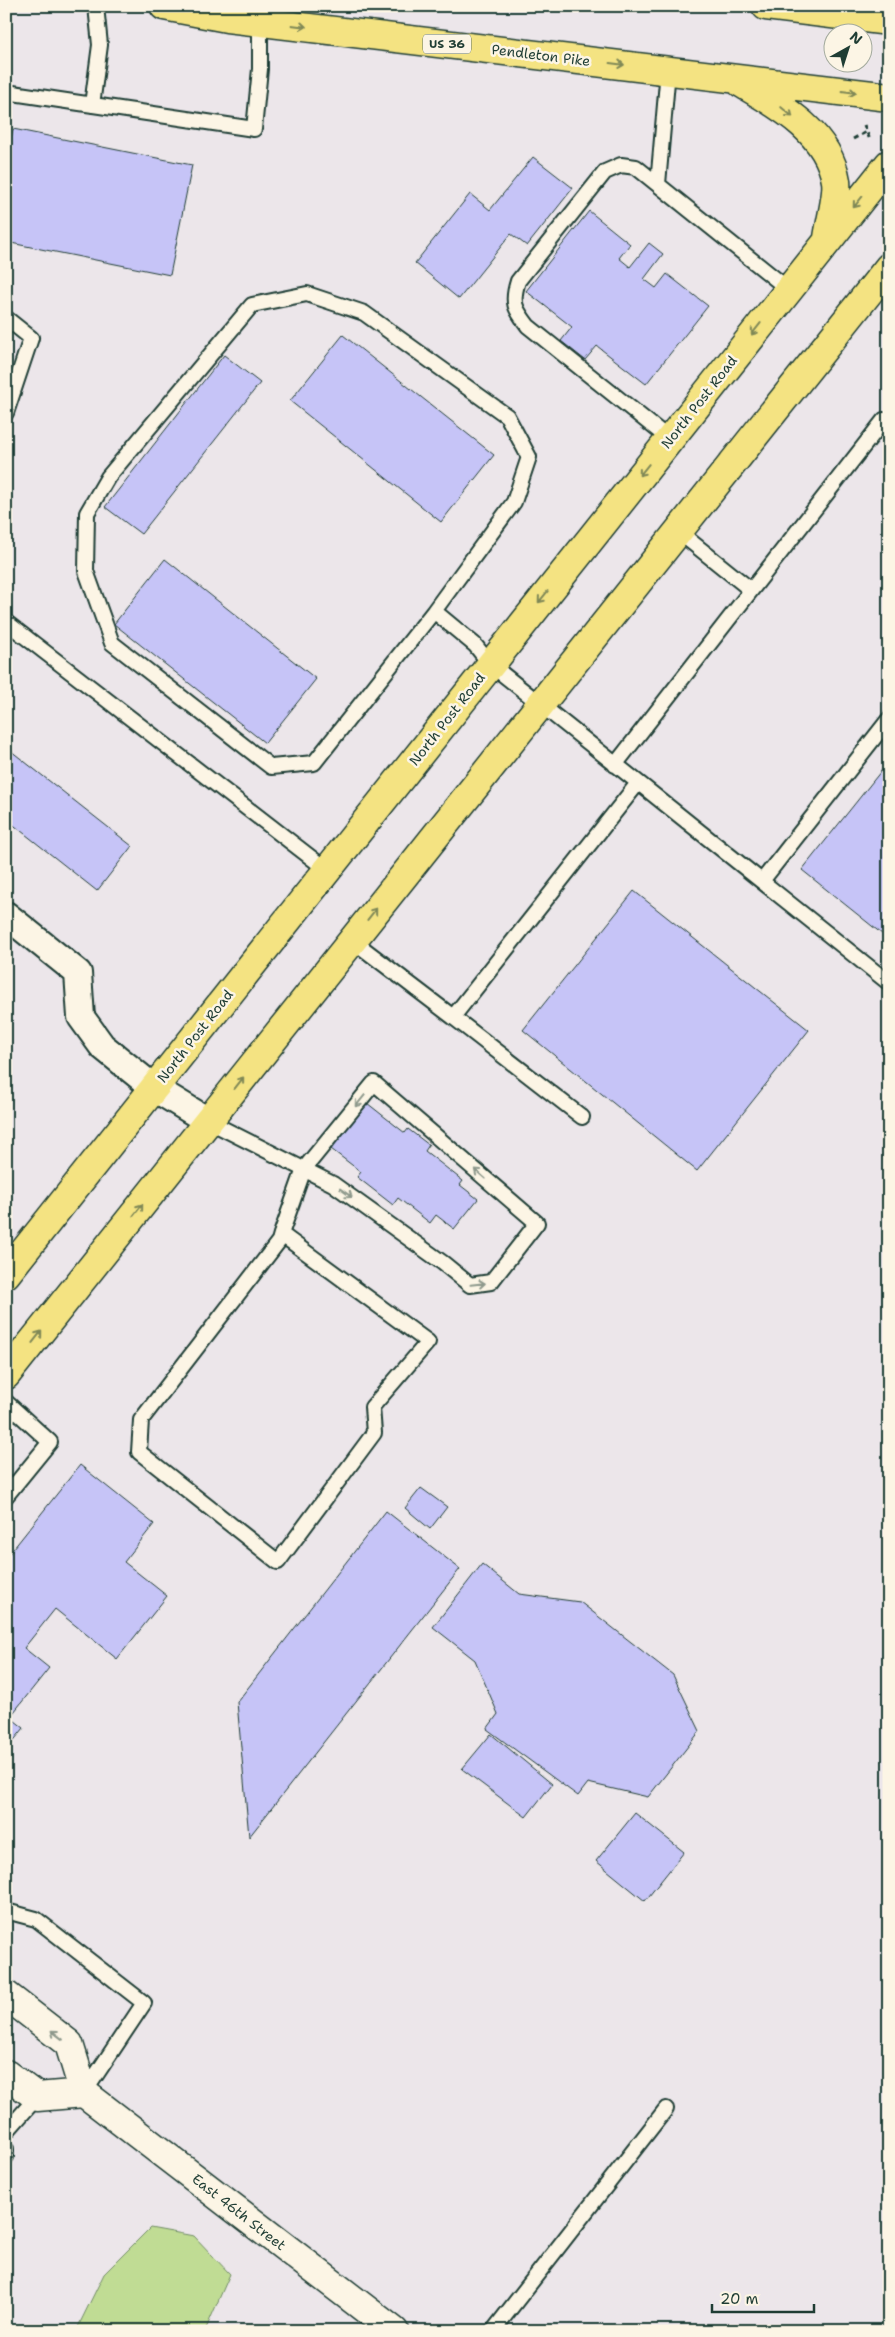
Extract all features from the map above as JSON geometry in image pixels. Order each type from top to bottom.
[{"type":"main road","name":"Pendleton Pike","points":[[164,6],[260,22],[889,96]]},
{"type":"main road","points":[[766,6],[889,21]]},
{"type":"main road","points":[[731,77],[780,106],[815,136],[830,159],[837,183],[828,240]]},
{"type":"main road","name":"North Post Road","points":[[6,1274],[828,240],[880,155]]},
{"type":"main road","points":[[6,1375],[679,532],[883,282]]},
{"type":"street","points":[[6,915],[78,973],[81,1017],[102,1046],[154,1088],[208,1121]]},
{"type":"street","points":[[6,1995],[69,2044],[84,2092],[37,2097],[6,2074]]},
{"type":"street","name":"East 46th Street","points":[[84,2092],[394,2331]]},
{"type":"lane","points":[[92,105],[100,44],[96,6]]},
{"type":"lane","points":[[6,92],[254,129],[260,69],[260,22]]},
{"type":"lane","points":[[658,184],[668,70]]},
{"type":"lane","points":[[670,439],[528,326],[515,309],[514,293],[518,281],[605,172],[621,165],[636,167],[788,290]]},
{"type":"lane","points":[[306,294],[364,314],[507,416],[529,457],[514,502],[434,611],[314,762],[271,767],[112,643],[86,570],[87,513],[108,477],[252,304],[306,294]]},
{"type":"lane","points":[[6,318],[31,338],[6,413]]},
{"type":"lane","points":[[615,765],[884,420],[889,424]]},
{"type":"lane","points":[[679,532],[751,590]]},
{"type":"lane","points":[[434,611],[475,645],[490,664],[889,983]]},
{"type":"lane","points":[[6,622],[327,870]]},
{"type":"lane","points":[[762,881],[889,719]]},
{"type":"lane","points":[[453,1017],[638,783]]},
{"type":"lane","points":[[352,940],[582,1117]]},
{"type":"lane","points":[[208,1121],[304,1169],[333,1184],[470,1285],[491,1282],[537,1223],[374,1083],[304,1169],[281,1234],[279,1241],[141,1420],[139,1452],[278,1562],[374,1433],[372,1406],[428,1342],[281,1234]]},
{"type":"lane","points":[[6,1402],[50,1442],[6,1496]]},
{"type":"lane","points":[[6,1911],[36,1919],[144,2003],[84,2092]]},
{"type":"lane","points":[[6,2132],[37,2097]]},
{"type":"lane","points":[[492,2331],[666,2109]]},
{"type":"lane","points":[[6,2149],[6,2157]]},
{"type":"path","points":[[863,122],[866,132],[880,155]]},
{"type":"path","points":[[846,142],[866,132]]},
{"type":"green space","points":[[150,2228],[194,2236],[230,2274],[205,2331],[76,2331],[104,2274]]},
{"type":"building","points":[[13,129],[192,165],[170,275],[6,242],[6,163]]},
{"type":"building","points":[[533,157],[573,188],[527,246],[511,234],[459,299],[415,263],[470,194],[490,210]]},
{"type":"building","points":[[589,211],[630,244],[619,258],[630,267],[649,243],[663,254],[644,279],[656,288],[667,274],[708,306],[646,384],[597,346],[585,360],[561,341],[572,327],[526,291]]},
{"type":"building","points":[[343,335],[494,455],[441,522],[290,401]]},
{"type":"building","points":[[224,355],[260,383],[141,534],[105,507]]},
{"type":"building","points":[[165,559],[316,679],[265,743],[114,624]]},
{"type":"building","points":[[6,747],[132,846],[97,891],[6,819]]},
{"type":"building","points":[[889,761],[889,925],[882,934],[802,870]]},
{"type":"building","points":[[634,891],[809,1030],[697,1171],[523,1030]]},
{"type":"building","points":[[367,1103],[405,1133],[408,1129],[429,1145],[425,1151],[463,1181],[460,1185],[478,1199],[454,1229],[436,1215],[430,1223],[398,1198],[393,1205],[357,1177],[361,1172],[331,1149]]},
{"type":"building","points":[[80,1465],[154,1524],[124,1562],[167,1596],[117,1659],[55,1609],[24,1648],[49,1668],[10,1717],[24,1728],[6,1750],[6,1558]]},
{"type":"building","points":[[421,1488],[447,1507],[430,1529],[405,1508]]},
{"type":"building","points":[[386,1511],[460,1569],[249,1837],[237,1702]]},
{"type":"building","points":[[482,1564],[519,1594],[580,1602],[673,1675],[700,1731],[648,1797],[588,1783],[578,1796],[487,1729],[498,1714],[475,1660],[433,1627]]},
{"type":"building","points":[[491,1734],[552,1784],[526,1817],[462,1769]]},
{"type":"building","points":[[635,1813],[684,1852],[645,1901],[596,1861]]}]
